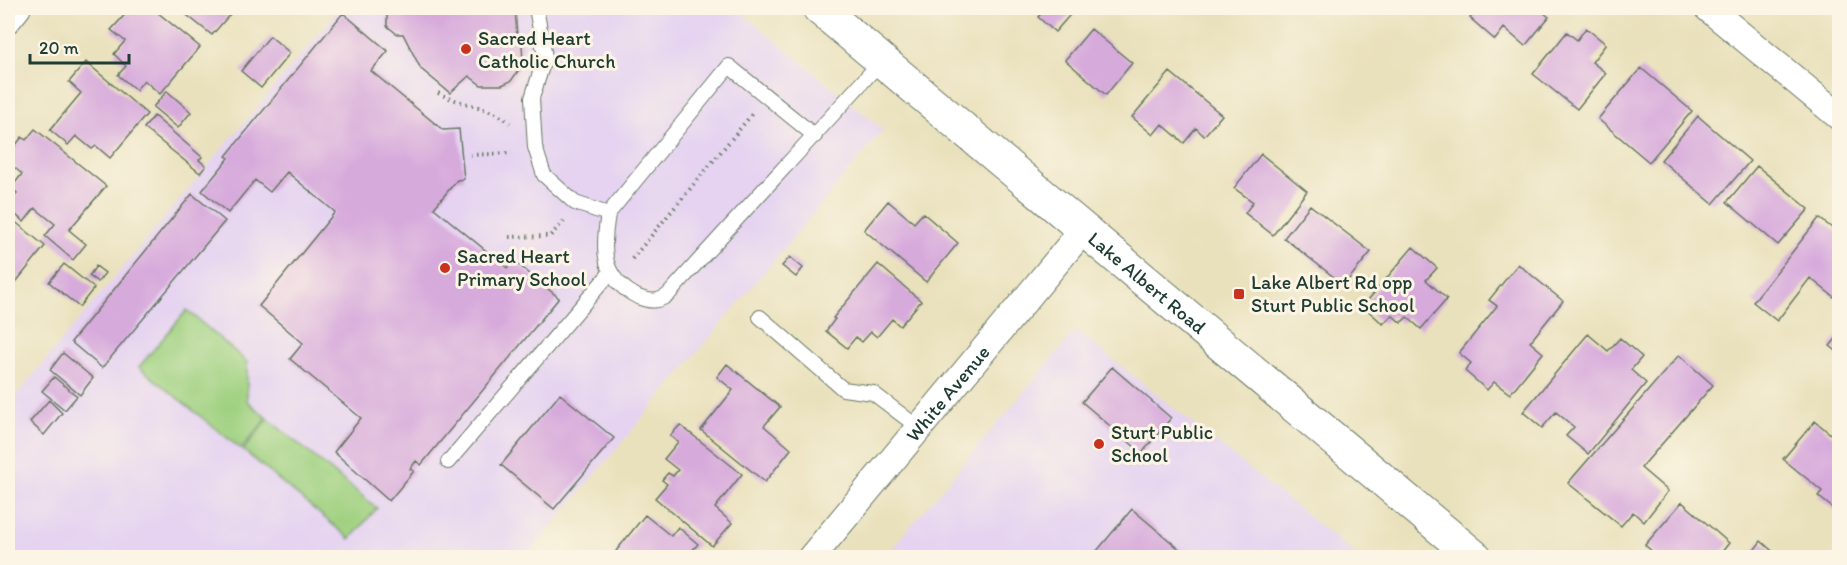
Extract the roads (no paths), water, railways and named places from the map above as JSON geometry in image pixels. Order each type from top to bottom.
[{"type":"main road","name":"Lake Albert Road","points":[[819,8],[1476,558]]},
{"type":"street","points":[[8,19],[17,8]]},
{"type":"street","points":[[1708,8],[1839,117]]},
{"type":"street","name":"White Avenue","points":[[811,558],[1084,229]]},
{"type":"lane","points":[[536,8],[545,57],[532,98],[535,147],[544,175],[575,203],[608,214]]},
{"type":"lane","points":[[815,136],[729,66],[608,214],[603,243],[610,273],[624,290],[646,301],[660,301],[668,295],[741,213],[815,136],[882,60]]},
{"type":"lane","points":[[448,462],[610,273]]},
{"type":"lane","points":[[760,317],[843,389],[873,393],[919,428]]},
{"type":"place","name":"Sacred Heart Catholic Church","points":[[466,49]]},
{"type":"place","name":"Sacred Heart Primary School","points":[[445,268]]},
{"type":"place","name":"Lake Albert Rd opp Sturt Public School","points":[[1239,294]]},
{"type":"place","name":"Sturt Public School","points":[[1099,444]]}]
